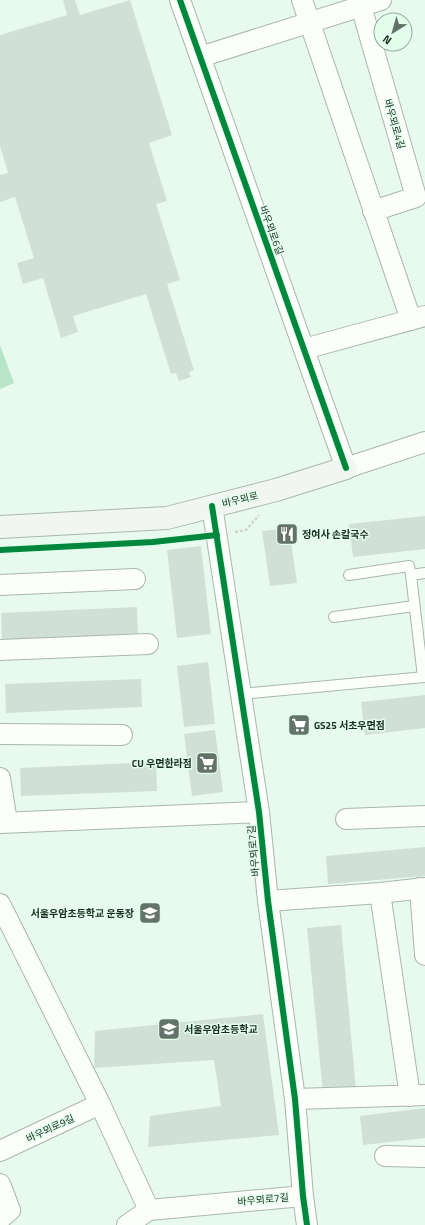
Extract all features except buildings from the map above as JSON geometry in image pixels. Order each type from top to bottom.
[{"type":"street","name":"바우뫼로6길","points":[[180,0],[346,468]]},
{"type":"street","points":[[302,0],[373,211],[418,318],[304,349]]},
{"type":"street","points":[[200,58],[381,0]]},
{"type":"street","name":"바우뫼로4길","points":[[361,6],[416,197],[373,211]]},
{"type":"street","name":"바우뫼로","points":[[0,526],[167,518],[276,490],[425,442]]},
{"type":"street","name":"바우뫼로7길","points":[[127,1225],[149,1210],[303,1196],[295,1099],[268,901],[259,812],[212,506]]},
{"type":"street","points":[[0,585],[135,579]]},
{"type":"street","points":[[0,650],[148,644]]},
{"type":"street","points":[[0,734],[122,735]]},
{"type":"street","points":[[0,778],[3,822]]},
{"type":"street","name":"바우뫼로7길","points":[[3,822],[259,812]]},
{"type":"street","points":[[346,819],[425,816]]},
{"type":"street","points":[[268,901],[380,893],[422,888],[425,946]]},
{"type":"street","points":[[295,1099],[418,1095],[380,893]]},
{"type":"street","points":[[0,904],[100,1104],[149,1210]]},
{"type":"street","name":"바우뫼로9길","points":[[0,1151],[100,1104]]},
{"type":"street","points":[[385,1156],[425,1157]]},
{"type":"street","points":[[0,1184],[10,1210],[0,1219]]},
{"type":"street","points":[[303,1196],[307,1225]]},
{"type":"lane","points":[[241,694],[424,677],[409,566],[349,575]]},
{"type":"lane","points":[[411,575],[425,573]]},
{"type":"lane","points":[[334,616],[414,606]]},
{"type":"green space","points":[[0,345],[14,383],[0,389]]},
{"type":"cycle path","points":[[180,0],[346,468]]},
{"type":"cycle path","points":[[212,506],[259,812],[268,901],[295,1099],[303,1196],[307,1225]]},
{"type":"cycle path","points":[[0,550],[153,542],[217,535]]},
{"type":"place","name":"정여사 손칼국수","points":[[287,534]]},
{"type":"place","name":"GS25 서초우면점","points":[[299,725]]},
{"type":"place","name":"CU 우면한라점","points":[[207,763]]},
{"type":"place","name":"서울우암초등학교 운동장","points":[[150,913]]},
{"type":"place","name":"서울우암초등학교","points":[[169,1029]]}]
